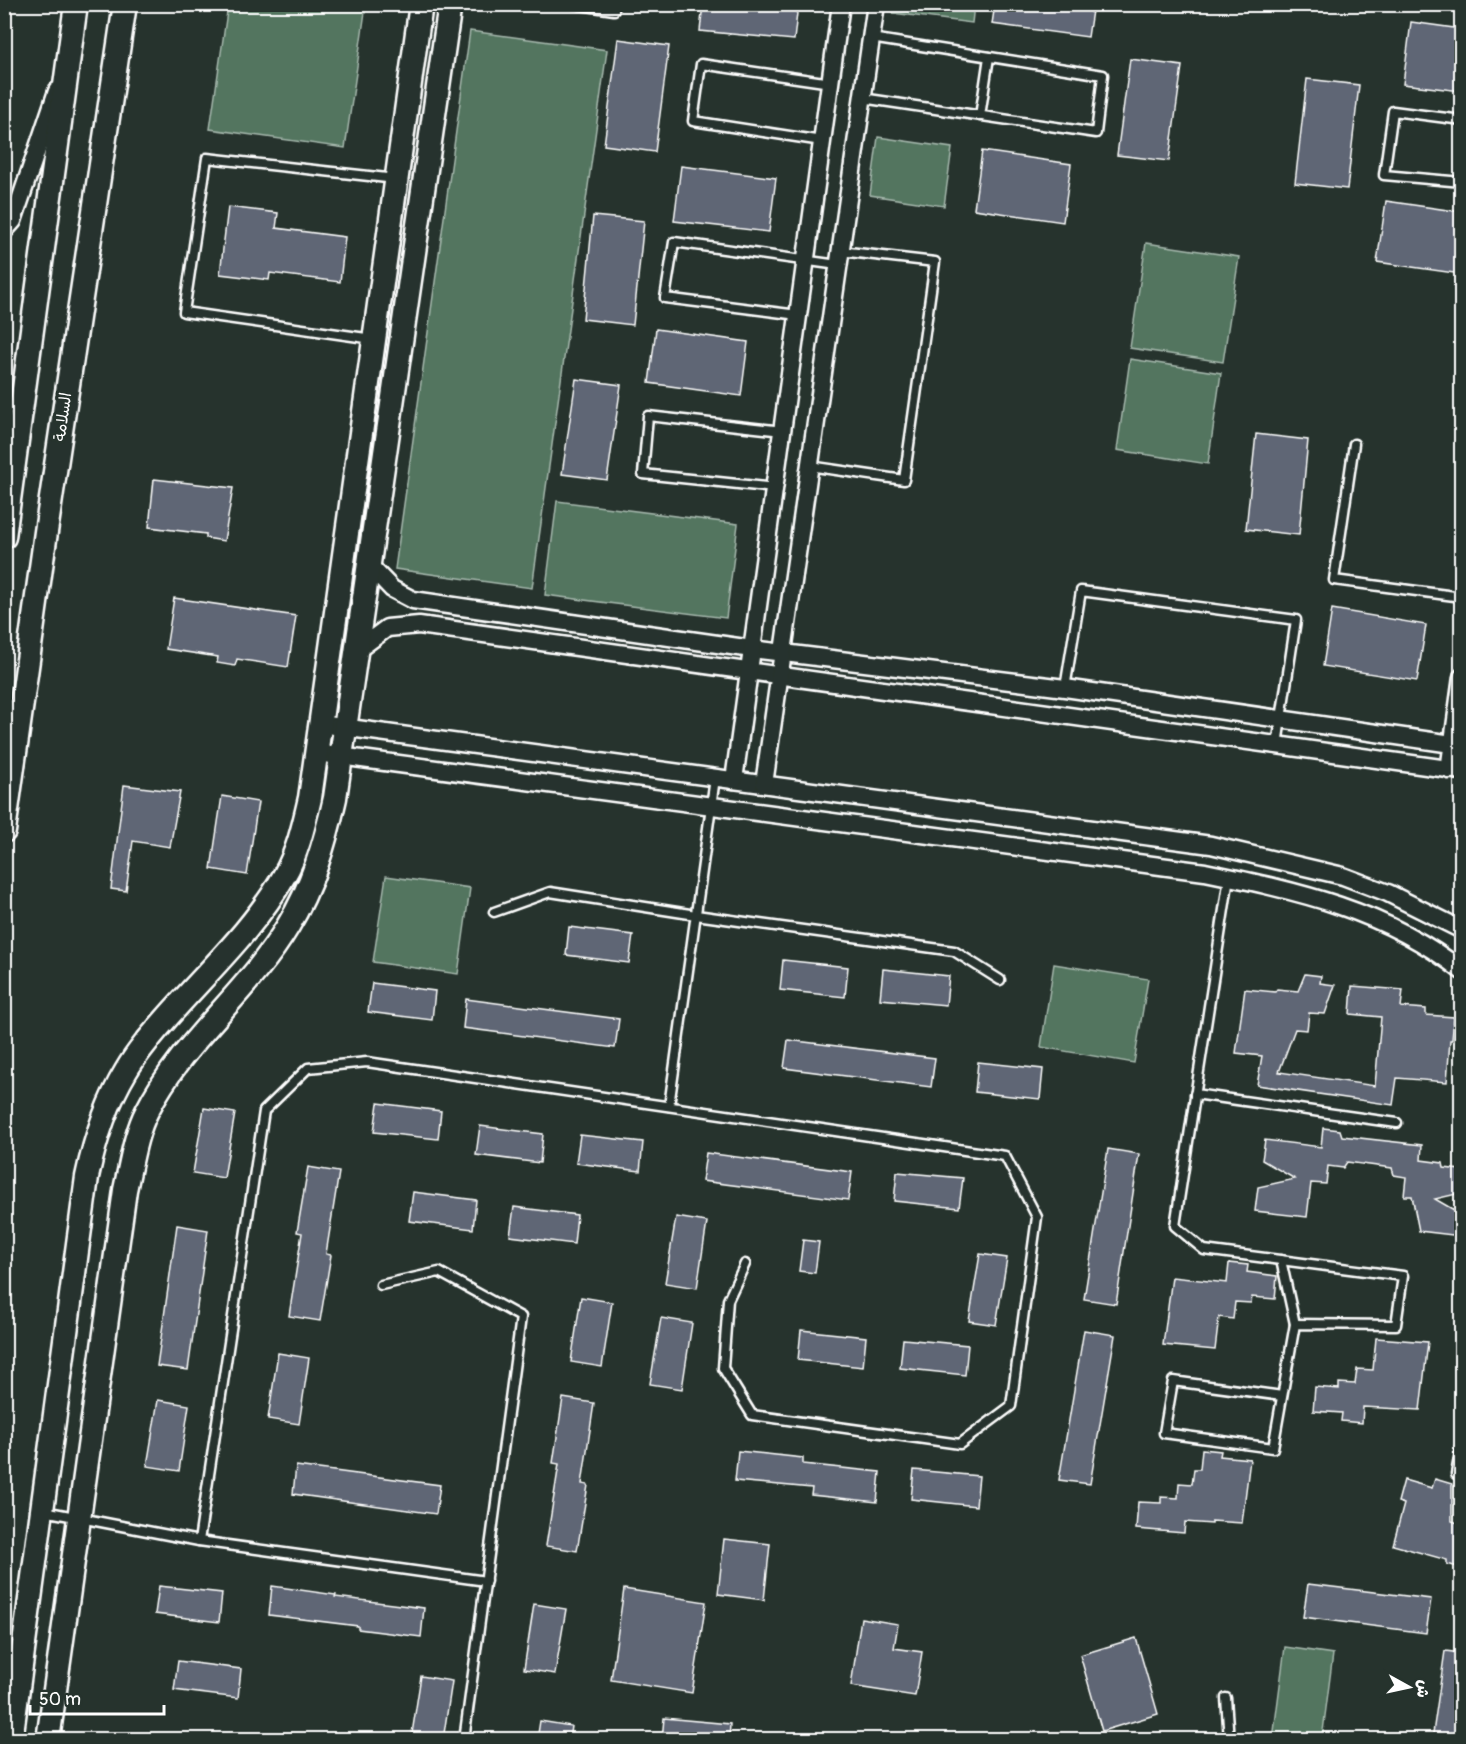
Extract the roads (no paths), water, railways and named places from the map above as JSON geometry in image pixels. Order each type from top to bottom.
[{"type":"street","points":[[4,537],[76,4]]},
{"type":"street","name":"السلامة","points":[[4,831],[124,4]]},
{"type":"street","points":[[11,1740],[87,1177],[95,1142],[110,1101],[127,1069],[145,1043],[262,910],[285,874],[302,834],[317,753],[421,4]]},
{"type":"street","points":[[48,1740],[125,1190],[147,1112],[180,1059],[260,968],[289,926],[313,877],[327,834],[335,798],[450,4]]},
{"type":"street","points":[[734,780],[841,4]]},
{"type":"street","points":[[764,784],[876,4]]},
{"type":"street","points":[[4,231],[13,221],[67,62]]},
{"type":"street","points":[[369,565],[392,589],[413,600],[752,649],[1065,688],[1452,744]]},
{"type":"street","points":[[356,651],[387,628],[419,625],[1455,770],[1452,744],[1461,677]]},
{"type":"street","points":[[320,724],[1211,845],[1343,876],[1388,893],[1461,930]]},
{"type":"street","points":[[317,753],[1193,870],[1230,877],[1335,903],[1380,920],[1420,943],[1461,971]]},
{"type":"lane","points":[[573,4],[614,10],[615,4]]},
{"type":"lane","points":[[862,98],[1096,133],[1103,75],[871,38]]},
{"type":"lane","points":[[980,116],[989,57]]},
{"type":"lane","points":[[822,141],[693,121],[701,64],[831,83]]},
{"type":"lane","points":[[1461,120],[1393,111],[1384,175],[1461,182]]},
{"type":"lane","points":[[374,339],[184,312],[207,158],[397,179]]},
{"type":"lane","points":[[798,315],[665,298],[674,242],[806,260],[839,258],[934,262],[904,480],[810,466]]},
{"type":"lane","points":[[775,488],[643,474],[648,416],[783,430]]},
{"type":"lane","points":[[1354,444],[1334,580],[1461,597]]},
{"type":"lane","points":[[1065,688],[1081,591],[1296,620],[1277,745]]},
{"type":"lane","points":[[669,1106],[715,778]]},
{"type":"lane","points":[[1230,877],[1175,1226],[1204,1250],[1403,1276],[1396,1325],[1295,1324]]},
{"type":"lane","points":[[494,912],[550,892],[954,951],[1000,980]]},
{"type":"lane","points":[[199,1541],[264,1111],[308,1068],[367,1062],[1005,1156],[1037,1217],[1011,1406],[960,1444],[752,1415],[723,1368],[728,1300],[745,1264]]},
{"type":"lane","points":[[1196,1094],[1397,1123]]},
{"type":"lane","points":[[1281,1260],[1295,1324],[1273,1448],[1164,1432],[1173,1381],[1282,1396]]},
{"type":"lane","points":[[381,1285],[439,1272],[521,1317],[464,1740]]},
{"type":"lane","points":[[1461,1442],[1456,1474],[1461,1474]]},
{"type":"lane","points":[[41,1511],[199,1541],[486,1581]]},
{"type":"lane","points":[[1226,1698],[1229,1740]]}]
